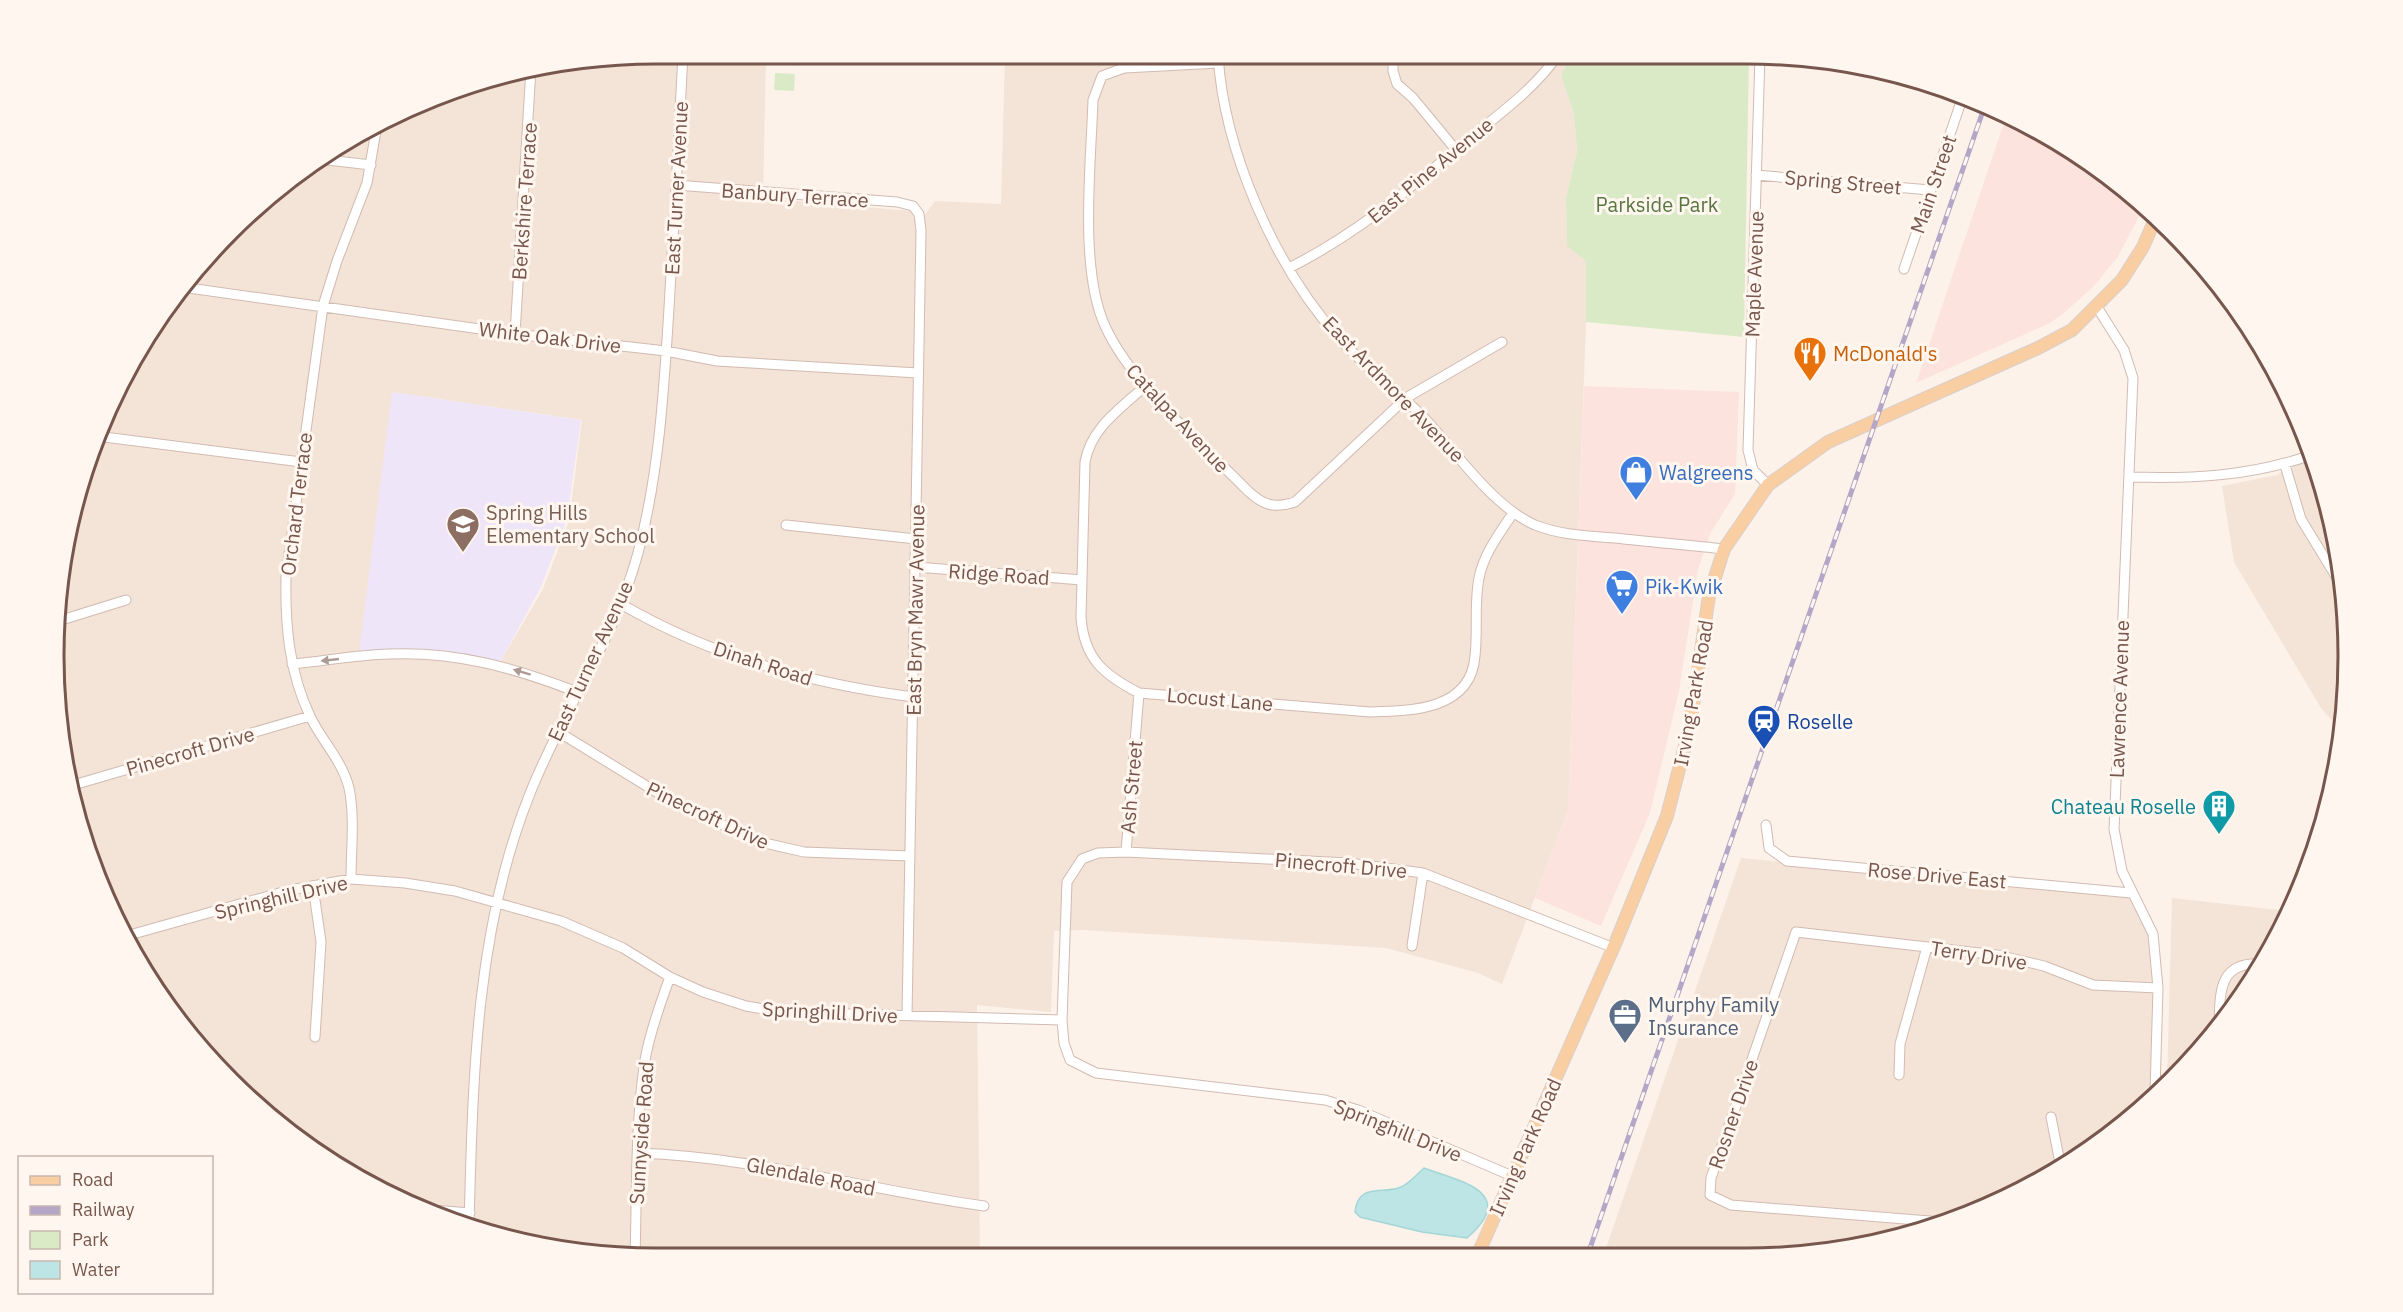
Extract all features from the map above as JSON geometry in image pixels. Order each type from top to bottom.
[{"type":"main road","name":"Irving Park Road","points":[[1481,1248],[1614,948],[1662,830],[1679,775],[1690,726],[1709,596],[1724,549],[1768,485],[1828,442],[2038,348],[2072,330],[2122,280],[2139,254],[2152,226]]},
{"type":"street","name":"East Turner Avenue","points":[[470,1217],[477,1039],[483,983],[497,902],[520,819],[557,731],[621,604],[638,552],[650,498],[666,351],[682,64]]},
{"type":"street","name":"Catalpa Avenue","points":[[1166,64],[1124,68],[1102,76],[1093,100],[1091,273],[1104,325],[1121,357],[1144,387],[1248,491],[1266,505],[1273,507],[1295,502],[1406,398],[1502,342]]},
{"type":"street","name":"East Ardmore Avenue","points":[[1219,64],[1229,120],[1244,172],[1261,215],[1289,268],[1337,336],[1355,356],[1406,398],[1513,513],[1534,524],[1565,533],[1724,549]]},
{"type":"street","points":[[1392,64],[1392,71],[1397,84],[1413,98],[1456,150]]},
{"type":"street","name":"East Pine Avenue","points":[[1289,268],[1354,232],[1525,93],[1550,64]]},
{"type":"street","name":"Maple Avenue","points":[[1760,65],[1748,450],[1753,470],[1768,485]]},
{"type":"street","name":"Berkshire Terrace","points":[[515,334],[530,79]]},
{"type":"street","name":"Main Street","points":[[1904,269],[1960,105]]},
{"type":"street","name":"Orchard Terrace","points":[[351,879],[349,787],[332,751],[310,716],[292,664],[286,618],[286,577],[323,306],[337,261],[364,193],[375,135]]},
{"type":"street","points":[[333,161],[371,165]]},
{"type":"street","name":"Spring Street","points":[[1756,175],[1930,189]]},
{"type":"street","name":"Banbury Terrace","points":[[676,185],[913,206]]},
{"type":"street","name":"East Bryn Mawr Avenue","points":[[907,1016],[921,231],[919,214],[913,206]]},
{"type":"street","name":"White Oak Drive","points":[[194,288],[515,334],[666,351],[717,361],[918,374]]},
{"type":"street","name":"Lawrence Avenue","points":[[2097,307],[2124,350],[2133,378],[2114,829],[2116,850],[2131,893],[2153,934],[2158,988],[2155,1083]]},
{"type":"street","name":"Locust Lane","points":[[1144,387],[1102,425],[1088,447],[1085,462],[1082,580],[1082,629],[1095,663],[1115,681],[1139,693],[1370,712],[1401,711],[1443,702],[1460,692],[1470,677],[1475,658],[1479,576],[1490,548],[1513,513]]},
{"type":"street","points":[[107,437],[301,462]]},
{"type":"street","points":[[2130,477],[2221,476],[2285,465],[2304,458]]},
{"type":"street","points":[[2285,465],[2301,519],[2331,569]]},
{"type":"street","points":[[786,525],[916,539]]},
{"type":"street","name":"Ridge Road","points":[[916,567],[1082,580]]},
{"type":"street","points":[[66,619],[126,600]]},
{"type":"street","name":"Dinah Road","points":[[621,604],[684,637],[782,670],[840,686],[914,697]]},
{"type":"street","points":[[292,664],[386,654],[443,655],[504,666],[577,692]]},
{"type":"street","name":"Ash Street","points":[[1062,1020],[1067,882],[1082,860],[1098,853],[1126,852],[1139,693]]},
{"type":"street","name":"Pinecroft Drive","points":[[79,783],[310,716]]},
{"type":"street","name":"Pinecroft Drive","points":[[557,731],[658,793],[756,841],[804,852],[910,856]]},
{"type":"street","name":"Rose Drive East","points":[[1766,825],[1769,848],[1787,861],[2131,893]]},
{"type":"street","name":"Pinecroft Drive","points":[[1126,852],[1349,862],[1424,873],[1614,948]]},
{"type":"street","points":[[1412,946],[1424,873]]},
{"type":"street","name":"Springhill Drive","points":[[134,934],[313,886],[351,879],[435,887],[497,902],[585,930],[622,948],[669,977],[714,997],[780,1012],[1062,1020],[1064,1043],[1070,1060],[1088,1071],[1324,1100],[1358,1110],[1512,1176]]},
{"type":"street","points":[[313,886],[321,942],[315,1037]]},
{"type":"street","name":"Terry Drive","points":[[1796,932],[2018,958],[2080,981],[2106,987],[2158,988]]},
{"type":"street","name":"Rosner Drive","points":[[1796,932],[1711,1178],[1710,1195],[1731,1204],[1922,1220]]},
{"type":"street","points":[[1899,1075],[1900,1044],[1920,981],[1927,947]]},
{"type":"street","points":[[2220,1011],[2222,982],[2241,965],[2251,965]]},
{"type":"street","name":"Sunnyside Road","points":[[635,1247],[638,1153],[645,1058],[669,977]]},
{"type":"street","points":[[2051,1117],[2059,1158]]},
{"type":"street","name":"Glendale Road","points":[[638,1153],[695,1155],[754,1163],[912,1196],[984,1206]]},
{"type":"street","points":[[455,1212],[470,1213]]},
{"type":"shaded area","points":[[766,64],[763,198],[911,211],[918,224],[935,201],[1001,204],[1005,64],[1566,64],[1561,76],[1574,114],[1577,151],[1566,198],[1567,245],[1586,260],[1586,322],[1568,810],[1502,984],[1478,973],[1386,948],[1083,930],[1054,931],[1051,1012],[977,1005],[980,1248],[656,1248],[617,1246],[541,1236],[466,1216],[394,1187],[327,1148],[266,1101],[211,1046],[187,1016],[164,985],[125,918],[96,846],[85,809],[70,733],[64,656],[66,617],[76,541],[96,466],[110,430],[125,394],[164,327],[211,266],[238,238],[266,211],[327,164],[394,125],[430,110],[466,96],[541,76],[617,66]],"holes":[[[392,392],[582,420],[569,521],[543,589],[500,662],[424,650]]]},
{"type":"shaded area","points":[[2004,123],[2076,164],[2140,214],[2117,258],[2093,287],[2065,312],[2050,323],[1916,383]]},
{"type":"shaded area","points":[[1584,386],[1739,392],[1735,494],[1710,534],[1698,569],[1679,691],[1650,813],[1601,926],[1535,898],[1568,810]]},
{"type":"shaded area","name":"Spring Hills Elementary School","points":[[392,392],[581,420],[567,519],[541,587],[500,662],[424,650],[359,653]]},
{"type":"shaded area","points":[[2302,454],[2327,541],[2337,617],[2337,695],[2334,723],[2321,708],[2234,562],[2222,486],[2277,475]]},
{"type":"shaded area","points":[[1741,858],[2129,896],[2150,936],[2155,985],[2152,1086],[2137,1101],[2076,1148],[2009,1187],[1973,1202],[1937,1216],[1862,1236],[1786,1246],[1747,1248],[1606,1248]]},
{"type":"shaded area","points":[[2172,898],[2281,910],[2239,985],[2192,1046],[2167,1072]]},
{"type":"green space","name":"Parkside Park","points":[[1566,64],[1749,64],[1744,337],[1586,322],[1586,261],[1567,246],[1566,198],[1577,151],[1574,114],[1561,76]]},
{"type":"green space","points":[[775,73],[795,74],[794,91],[774,90]]},
{"type":"water","points":[[1424,1168],[1467,1184],[1486,1199],[1488,1209],[1482,1222],[1467,1238],[1422,1232],[1360,1217],[1355,1212],[1357,1203],[1366,1193],[1401,1187]]},
{"type":"railway","points":[[1590,1248],[1982,114]]},
{"type":"place","name":"McDonald's","points":[[1810,382]]},
{"type":"place","name":"Walgreens","points":[[1636,501]]},
{"type":"place","name":"Spring Hills Elementary School","points":[[463,553]]},
{"type":"place","name":"Pik-Kwik","points":[[1622,615]]},
{"type":"place","name":"Roselle","points":[[1764,750]]},
{"type":"place","name":"Chateau Roselle","points":[[2219,835]]},
{"type":"place","name":"Murphy Family Insurance","points":[[1625,1044]]}]
